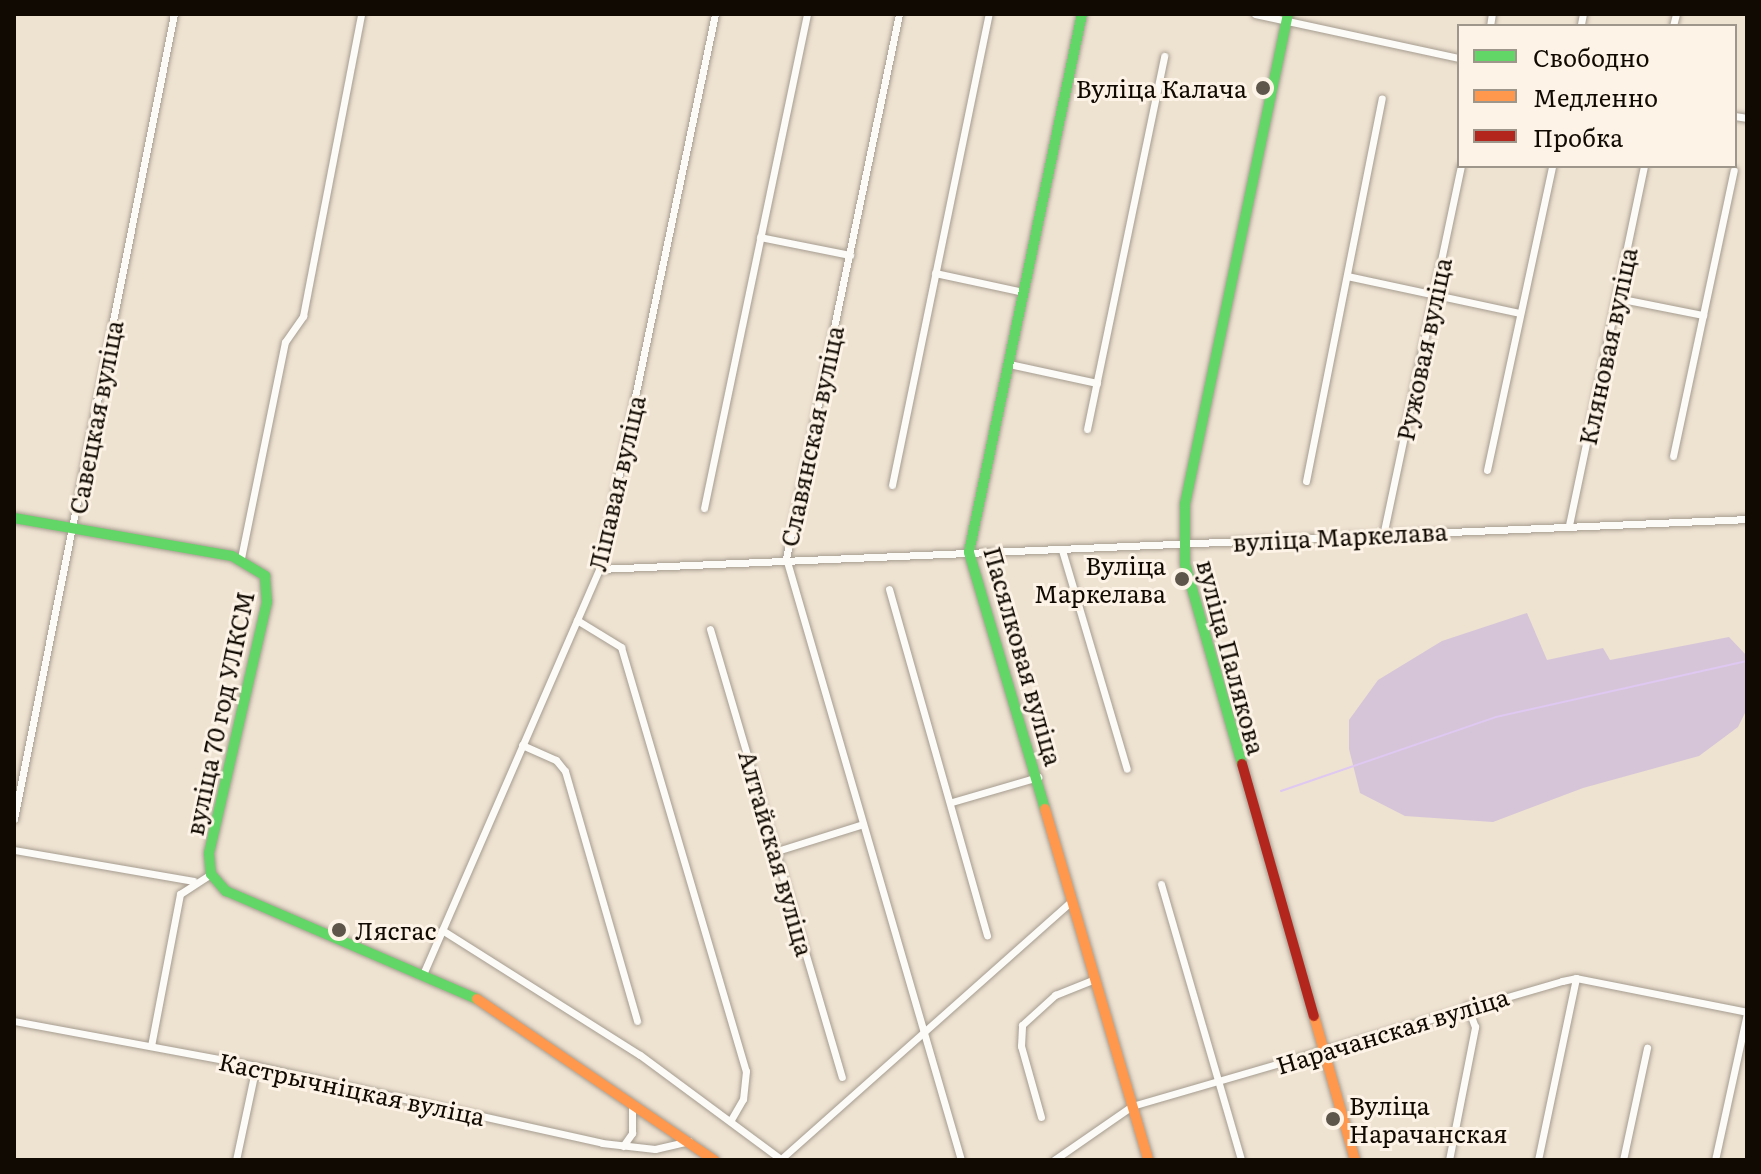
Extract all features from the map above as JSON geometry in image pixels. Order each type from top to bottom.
[{"type":"street","name":"Савецкая вуліца","points":[[14,819],[174,14]]},
{"type":"street","name":"вуліца 70 год УЛКСМ","points":[[193,881],[211,874],[209,853],[267,602],[265,576],[241,558],[285,342],[303,316],[361,14]]},
{"type":"street","name":"Ліпавая вуліца","points":[[424,972],[599,569],[715,14]]},
{"type":"street","points":[[704,508],[807,14]]},
{"type":"street","name":"Славянская вуліца","points":[[899,14],[786,558],[961,1160]]},
{"type":"street","points":[[892,485],[989,14]]},
{"type":"street","name":"Пасялковая вуліца","points":[[1082,14],[969,552],[1038,777],[1148,1160]]},
{"type":"street","points":[[1255,14],[1287,18],[1457,58]]},
{"type":"street","points":[[1581,24],[1583,14]]},
{"type":"street","name":"вуліца Палякова","points":[[1287,18],[1185,504],[1184,545],[1192,599],[1355,1160]]},
{"type":"street","points":[[1087,429],[1164,56]]},
{"type":"street","points":[[1306,481],[1382,98]]},
{"type":"street","name":"Ружовая вуліца","points":[[1384,531],[1461,168]]},
{"type":"street","points":[[1487,470],[1552,168]]},
{"type":"street","name":"Кляновая вуліца","points":[[1569,525],[1644,168]]},
{"type":"street","points":[[1673,456],[1734,170]]},
{"type":"street","points":[[760,237],[850,255]]},
{"type":"street","points":[[935,273],[1024,292]]},
{"type":"street","points":[[1347,276],[1519,313]]},
{"type":"street","points":[[1617,298],[1703,315]]},
{"type":"street","points":[[1009,364],[1097,383]]},
{"type":"street","points":[[14,518],[241,558]]},
{"type":"street","name":"вуліца Маркелава","points":[[599,569],[786,558],[1184,545],[1384,531],[1747,519]]},
{"type":"street","points":[[1062,550],[1127,769]]},
{"type":"street","points":[[889,589],[952,802],[987,935]]},
{"type":"street","points":[[577,620],[621,647],[746,1071],[743,1099],[731,1120]]},
{"type":"street","name":"Алтайская вуліца","points":[[710,629],[842,1077]]},
{"type":"street","points":[[522,745],[556,760],[565,771],[637,1021]]},
{"type":"street","points":[[952,802],[1038,777]]},
{"type":"street","points":[[777,851],[863,824]]},
{"type":"street","points":[[14,850],[193,881]]},
{"type":"street","points":[[211,874],[226,891],[424,972],[481,1001],[630,1099],[714,1160]]},
{"type":"street","points":[[151,1046],[180,894],[193,881]]},
{"type":"street","points":[[1161,884],[1241,1160]]},
{"type":"street","points":[[442,930],[731,1120],[781,1160],[925,1036],[1072,901]]},
{"type":"street","points":[[1538,1160],[1576,978]]},
{"type":"street","name":"Нарачанская вуліца","points":[[1054,1160],[1132,1106],[1323,1051],[1467,1005],[1576,978],[1747,1012]]},
{"type":"street","points":[[1041,1117],[1021,1046],[1022,1025],[1055,995],[1095,979]]},
{"type":"street","points":[[1449,1160],[1475,1027],[1467,1005]]},
{"type":"street","points":[[1715,1160],[1747,1012]]},
{"type":"street","name":"Кастрычніцкая вуліца","points":[[14,1021],[256,1066],[623,1146],[655,1149],[689,1141]]},
{"type":"street","points":[[1623,1160],[1647,1048]]},
{"type":"street","points":[[236,1160],[256,1066]]},
{"type":"street","points":[[623,1146],[635,1121],[630,1099]]},
{"type":"shaded area","points":[[1527,613],[1547,660],[1603,648],[1610,660],[1729,637],[1747,656],[1747,709],[1738,727],[1699,756],[1583,788],[1493,822],[1405,816],[1360,793],[1349,749],[1349,720],[1378,680],[1442,641]]},
{"type":"waterway","points":[[1281,791],[1496,717],[1747,661]]},
{"type":"traffic: fast","points":[[1045,809],[969,552],[1082,14]]},
{"type":"traffic: fast","points":[[1242,764],[1185,564],[1185,504],[1288,14]]},
{"type":"traffic: fast","points":[[14,518],[232,556],[265,576],[267,602],[209,853],[211,874],[226,891],[477,999]]},
{"type":"traffic: slow","points":[[1045,809],[1148,1160]]},
{"type":"traffic: slow","points":[[477,999],[714,1160]]},
{"type":"traffic: slow","points":[[1314,1016],[1355,1160]]},
{"type":"traffic: jam","points":[[1242,764],[1314,1016]]},
{"type":"place","name":"Вуліца Калача","points":[[1263,88]]},
{"type":"place","name":"Вуліца Маркелава","points":[[1182,579]]},
{"type":"place","name":"Лясгас","points":[[339,930]]},
{"type":"place","name":"Вуліца Нарачанская","points":[[1333,1119]]}]
